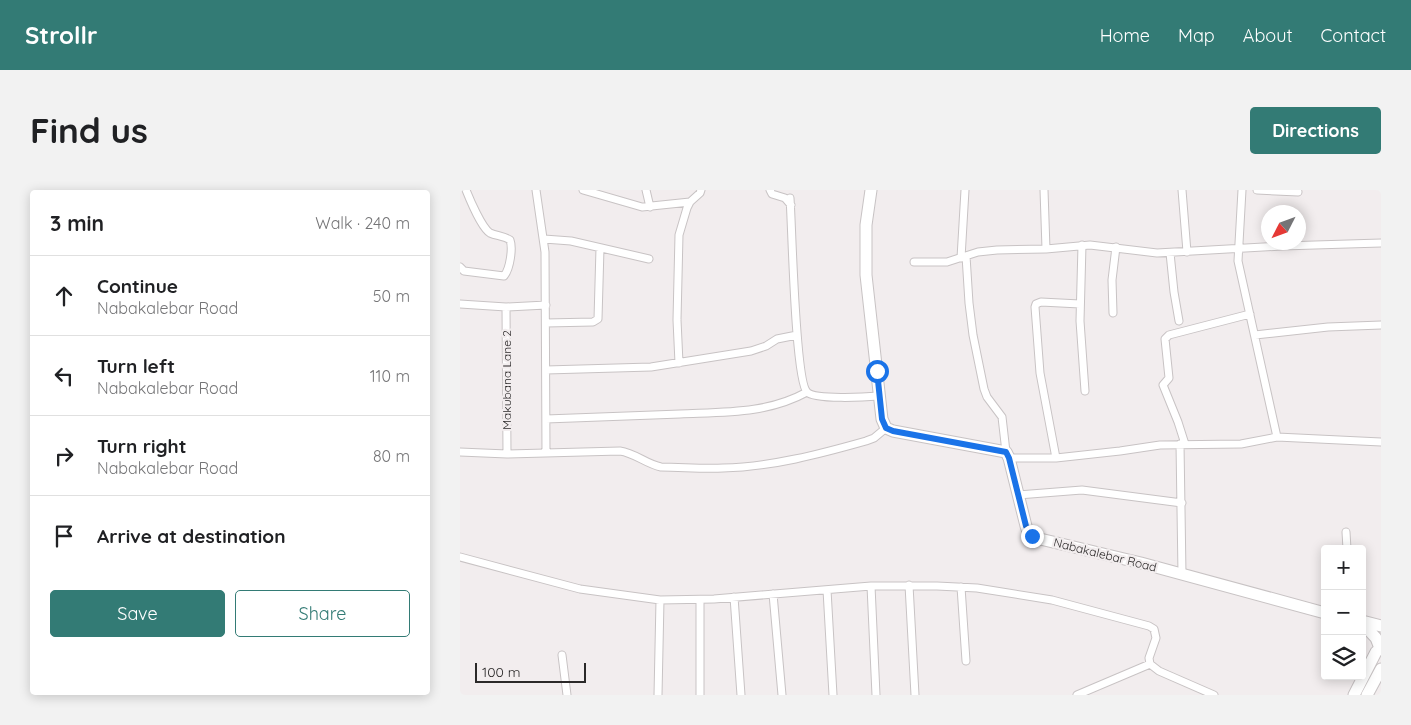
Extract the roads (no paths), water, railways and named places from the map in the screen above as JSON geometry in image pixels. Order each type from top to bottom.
[{"type":"main road","points":[[871,190],[866,224],[866,275],[882,419],[886,428],[1008,455]]},
{"type":"main road","name":"Nabakalebar Road","points":[[1008,455],[1026,526],[1032,536],[1321,612]]},
{"type":"main road","points":[[1366,623],[1381,626]]},
{"type":"main road","points":[[1354,695],[1376,652],[1381,648],[1372,631],[1366,626]]},
{"type":"main road","points":[[1367,695],[1380,670]]},
{"type":"street","points":[[460,267],[464,271],[504,276],[507,272],[512,245],[507,238],[492,234],[486,229],[466,190]]},
{"type":"street","points":[[536,190],[544,239],[546,453]]},
{"type":"street","points":[[587,190],[635,205],[650,207],[690,202],[698,196],[701,190]]},
{"type":"street","points":[[646,190],[650,207]]},
{"type":"street","points":[[770,190],[772,194],[791,201],[798,335],[802,376],[807,392],[816,396],[879,396]]},
{"type":"street","points":[[965,190],[963,257],[973,335],[984,389],[987,397],[1002,417],[1008,455],[1056,458],[1120,452],[1160,445],[1241,444],[1277,438],[1381,442]]},
{"type":"street","points":[[1044,190],[1046,249]]},
{"type":"street","points":[[1182,190],[1187,252]]},
{"type":"street","points":[[1242,190],[1238,249],[1240,277],[1255,335],[1277,438]]},
{"type":"street","points":[[1257,190],[1298,192]]},
{"type":"street","points":[[678,363],[678,245],[682,225],[690,202]]},
{"type":"street","points":[[544,239],[571,241],[649,259]]},
{"type":"street","points":[[914,262],[939,262],[997,250],[1046,249],[1082,245],[1170,253],[1282,246],[1381,243]]},
{"type":"street","points":[[1082,245],[1080,304],[1085,391]]},
{"type":"street","points":[[1113,313],[1112,280],[1116,247]]},
{"type":"street","points":[[546,323],[593,322],[598,319],[600,248]]},
{"type":"street","points":[[1170,253],[1178,321]]},
{"type":"street","points":[[1056,458],[1040,373],[1035,307],[1036,304],[1041,302],[1080,304]]},
{"type":"street","points":[[460,304],[506,307],[546,305]]},
{"type":"street","name":"Makubana Lane 2","points":[[506,307],[507,454]]},
{"type":"street","points":[[1182,574],[1183,444],[1178,422],[1162,385],[1169,378],[1165,340],[1169,335],[1250,314]]},
{"type":"street","points":[[1255,335],[1328,327],[1381,325]]},
{"type":"street","points":[[546,370],[651,367],[751,351],[766,346],[777,339],[798,335]]},
{"type":"street","points":[[546,419],[707,413],[764,408],[791,401],[807,392]]},
{"type":"street","points":[[460,452],[507,454],[620,451],[627,452],[653,465],[723,468],[760,465],[814,455],[866,441],[874,438],[886,428]]},
{"type":"street","points":[[1018,495],[1082,490],[1182,503]]},
{"type":"street","points":[[1346,532],[1347,545]]},
{"type":"street","points":[[460,557],[580,589],[660,600],[734,598],[870,586],[909,585],[960,587],[1052,600],[1154,628],[1156,638],[1149,658],[1150,664],[1159,671],[1214,695]]},
{"type":"street","points":[[909,585],[915,695]]},
{"type":"street","points":[[870,586],[876,695]]},
{"type":"street","points":[[960,587],[966,661]]},
{"type":"street","points":[[827,590],[833,695]]},
{"type":"street","points":[[773,594],[782,695]]},
{"type":"street","points":[[734,598],[741,695]]},
{"type":"street","points":[[658,695],[660,600]]},
{"type":"street","points":[[700,600],[700,695]]},
{"type":"street","points":[[562,655],[567,695]]},
{"type":"street","points":[[1078,695],[1150,664]]}]
